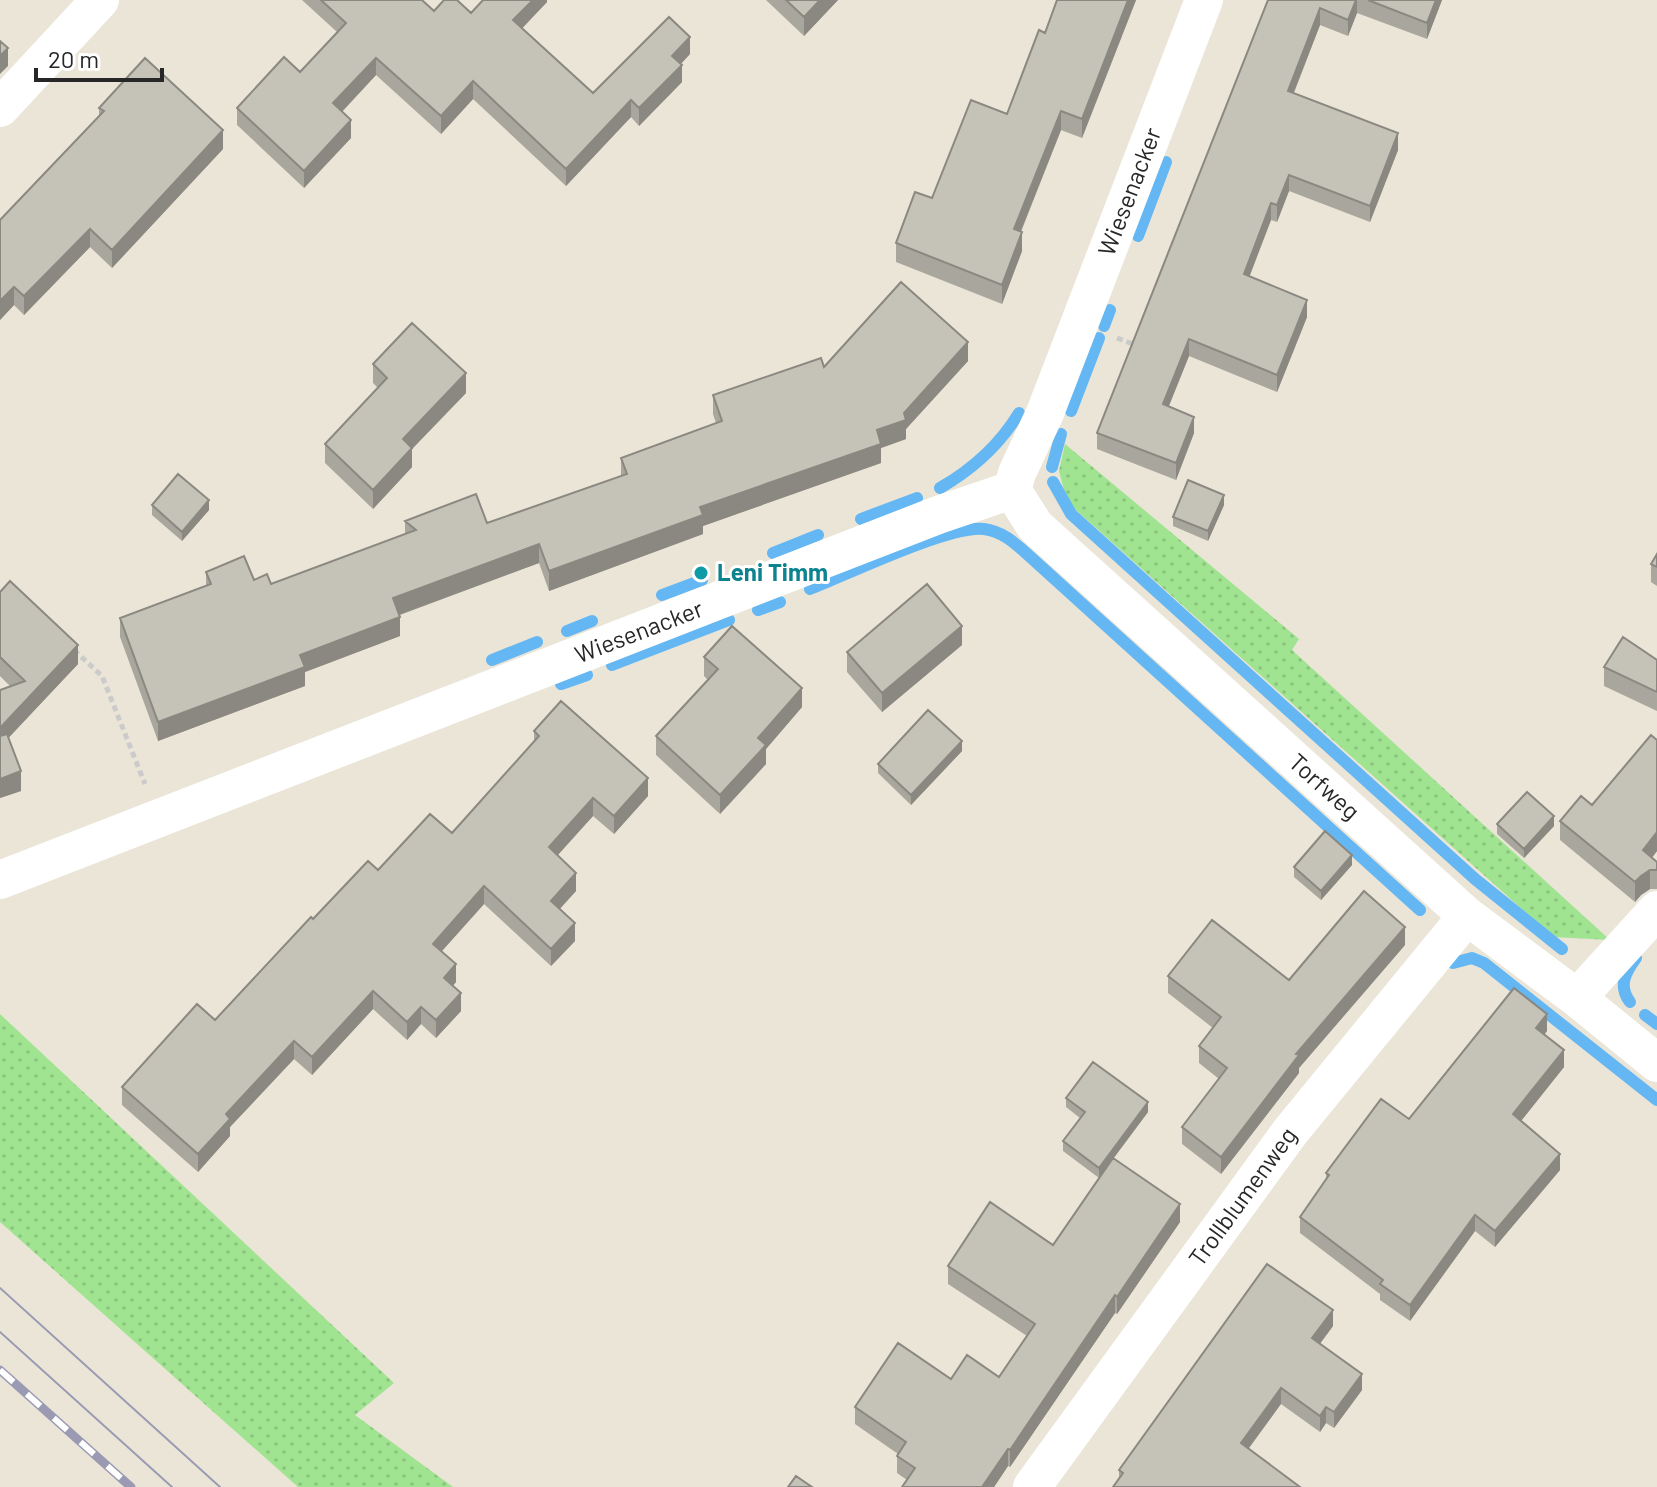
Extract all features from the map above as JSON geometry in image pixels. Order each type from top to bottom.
[{"type":"street","points":[[0,108],[100,0]]},
{"type":"street","name":"Wiesenacker","points":[[0,880],[938,515],[1012,490],[1045,413],[1204,0]]},
{"type":"street","name":"Torfweg","points":[[1012,490],[1035,526],[1467,916],[1577,998],[1657,1063]]},
{"type":"street","points":[[1577,998],[1657,910]]},
{"type":"street","name":"Trollblumenweg","points":[[1032,1487],[1290,1132],[1467,916]]},
{"type":"path","points":[[70,645],[102,676],[159,819]]},
{"type":"green space","points":[[1065,444],[1299,639],[1292,650],[1610,940],[1553,937],[1067,502],[1059,471]]},
{"type":"green space","points":[[0,1014],[394,1383],[355,1415],[453,1487],[298,1487],[0,1222]]},
{"type":"building","points":[[321,0],[422,0],[434,11],[444,0],[457,0],[471,13],[483,0],[533,0],[513,20],[593,93],[669,17],[690,37],[672,56],[682,65],[639,108],[631,100],[566,169],[473,81],[441,116],[376,58],[333,103],[351,120],[304,171],[237,108],[284,57],[300,72],[346,23]]},
{"type":"building","points":[[786,0],[820,0],[804,17]]},
{"type":"building","points":[[1057,0],[1128,0],[1082,119],[1061,111],[1014,229],[1022,232],[1002,285],[896,243],[915,192],[932,198],[971,100],[1007,114],[1039,30],[1045,33]]},
{"type":"building","points":[[1268,0],[1356,0],[1348,20],[1320,8],[1288,91],[1398,133],[1370,206],[1289,175],[1277,205],[1271,203],[1244,274],[1307,300],[1277,375],[1189,339],[1163,404],[1194,417],[1176,463],[1097,433]]},
{"type":"building","points":[[1368,0],[1436,0],[1427,23]]},
{"type":"building","points":[[0,41],[8,48],[0,56]]},
{"type":"building","points":[[145,58],[223,130],[112,250],[90,229],[24,296],[14,287],[0,301],[0,220],[104,111],[99,108]]},
{"type":"building","points":[[901,282],[968,342],[904,413],[906,420],[877,430],[881,444],[700,507],[703,515],[549,571],[539,544],[393,598],[400,617],[300,655],[305,667],[158,722],[120,618],[211,584],[206,572],[244,556],[254,580],[267,574],[271,584],[416,530],[405,521],[476,494],[487,523],[627,474],[621,458],[722,421],[713,395],[821,358],[824,367]]},
{"type":"building","points":[[412,323],[466,373],[403,439],[412,448],[373,490],[325,444],[387,378],[373,364]]},
{"type":"building","points":[[178,474],[209,500],[182,532],[152,505]]},
{"type":"building","points":[[1188,480],[1224,495],[1208,531],[1173,517]]},
{"type":"building","points":[[10,581],[78,645],[0,728],[0,690],[25,681],[0,657],[0,592]]},
{"type":"building","points":[[927,584],[962,626],[882,693],[847,652]]},
{"type":"building","points":[[732,626],[802,688],[758,738],[766,745],[720,795],[656,736],[718,669],[704,657]]},
{"type":"building","points":[[1623,637],[1657,660],[1657,692],[1604,667]]},
{"type":"building","points":[[561,701],[648,778],[614,816],[593,798],[549,847],[576,873],[551,901],[575,923],[551,949],[484,886],[433,944],[456,964],[444,978],[461,993],[436,1020],[421,1007],[407,1022],[373,991],[312,1057],[294,1041],[226,1114],[230,1119],[198,1154],[122,1087],[197,1004],[215,1020],[368,861],[378,870],[430,814],[452,833],[539,736],[534,731]]},
{"type":"building","points":[[928,710],[962,741],[911,795],[878,764]]},
{"type":"building","points":[[7,734],[21,771],[0,779],[0,736]]},
{"type":"building","points":[[1651,735],[1657,740],[1657,832],[1643,850],[1657,862],[1657,870],[1650,870],[1635,882],[1560,821],[1581,796],[1592,805]]},
{"type":"building","points":[[1527,792],[1554,816],[1524,849],[1497,824]]},
{"type":"building","points":[[1325,831],[1352,855],[1321,891],[1294,867]]},
{"type":"building","points":[[1364,891],[1405,927],[1296,1054],[1299,1055],[1221,1157],[1182,1127],[1227,1068],[1199,1046],[1221,1017],[1168,976],[1212,920],[1289,980]]},
{"type":"building","points":[[1514,988],[1547,1014],[1536,1028],[1564,1050],[1513,1114],[1560,1154],[1495,1231],[1475,1215],[1410,1305],[1380,1284],[1383,1280],[1300,1217],[1329,1175],[1326,1173],[1381,1099],[1409,1119]]},
{"type":"building","points":[[1093,1062],[1148,1102],[1099,1168],[1063,1141],[1085,1112],[1066,1098]]},
{"type":"building","points":[[1113,1158],[1180,1204],[982,1487],[902,1487],[915,1468],[897,1456],[906,1442],[855,1407],[898,1343],[951,1379],[967,1355],[999,1377],[1035,1324],[948,1266],[990,1202],[1053,1245]]},
{"type":"building","points":[[1267,1264],[1333,1310],[1312,1338],[1362,1374],[1334,1412],[1326,1407],[1320,1416],[1281,1388],[1241,1443],[1300,1487],[1113,1487],[1123,1473],[1119,1470]]},
{"type":"building","points":[[796,1476],[812,1487],[788,1487]]},
{"type":"waterway","points":[[1138,236],[1166,162]]},
{"type":"waterway","points":[[1104,326],[1110,310]]},
{"type":"waterway","points":[[1071,411],[1099,338]]},
{"type":"waterway","points":[[940,488],[984,456],[1019,413]]},
{"type":"waterway","points":[[1052,467],[1061,434]]},
{"type":"waterway","points":[[1053,482],[1071,514],[1475,879],[1562,949]]},
{"type":"waterway","points":[[861,519],[917,498]]},
{"type":"waterway","points":[[810,589],[897,552],[947,535],[984,529],[1002,535],[1420,910]]},
{"type":"waterway","points":[[773,553],[818,535]]},
{"type":"waterway","points":[[662,595],[702,580]]},
{"type":"waterway","points":[[758,610],[780,602]]},
{"type":"waterway","points":[[612,665],[729,620]]},
{"type":"waterway","points":[[567,631],[592,621]]},
{"type":"waterway","points":[[492,660],[537,642]]},
{"type":"waterway","points":[[561,684],[587,675]]},
{"type":"waterway","points":[[1453,963],[1472,958],[1484,963],[1657,1100]]},
{"type":"waterway","points":[[1630,1002],[1624,990],[1624,980],[1636,958]]},
{"type":"waterway","points":[[1645,1015],[1657,1024]]},
{"type":"tram line","points":[[0,1288],[220,1487]]},
{"type":"tram line","points":[[0,1332],[172,1487]]},
{"type":"railway","points":[[0,1370],[131,1487]]},
{"type":"place","name":"Leni Timm","points":[[701,573]]}]
